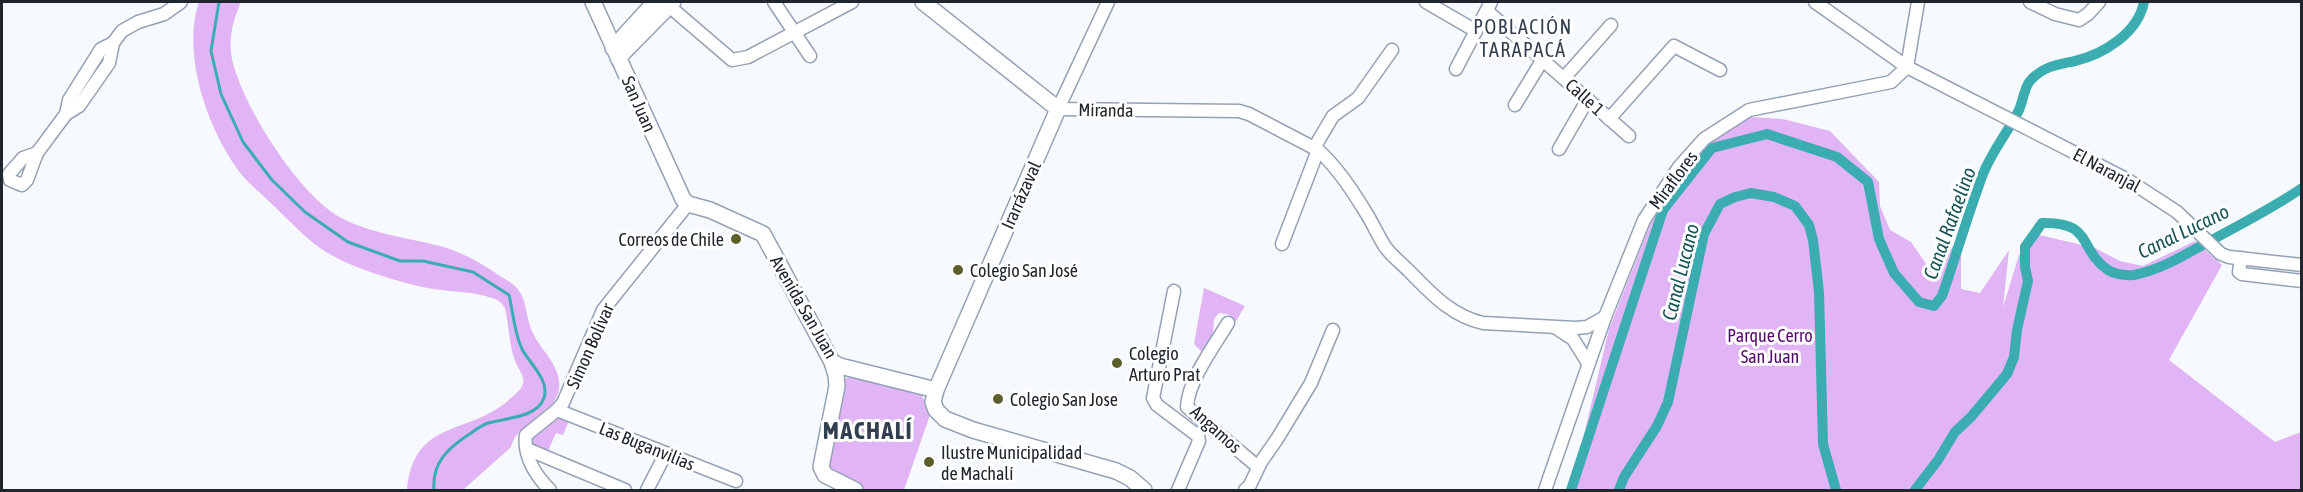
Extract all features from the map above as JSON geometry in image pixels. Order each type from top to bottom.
[{"type":"main road","name":"San Juan","points":[[593,2],[679,193],[688,204]]},
{"type":"main road","name":"Miranda","points":[[923,2],[1059,109]]},
{"type":"main road","points":[[615,53],[666,3]]},
{"type":"main road","name":"Irarrázaval","points":[[936,390],[1059,109]]},
{"type":"main road","name":"Avenida San Juan","points":[[688,204],[710,210],[763,234],[832,362],[936,390]]},
{"type":"main road","points":[[832,362],[837,386],[821,467],[825,475],[855,490]]},
{"type":"main road","points":[[936,390],[933,402],[936,410],[945,418],[973,430],[1116,471],[1130,478],[1144,490]]},
{"type":"street","points":[[37,153],[66,114],[69,100],[101,49],[113,43],[122,31],[138,21],[164,14],[181,2]]},
{"type":"street","points":[[774,2],[810,56]]},
{"type":"street","points":[[666,3],[732,60],[748,57],[852,2]]},
{"type":"street","name":"Irarrázaval","points":[[1059,109],[1108,2]]},
{"type":"street","points":[[1426,2],[1476,31]]},
{"type":"street","name":"El Naranjal","points":[[1815,2],[1907,67],[2128,180],[2177,212],[2221,254],[2301,265]]},
{"type":"street","points":[[1907,67],[1918,2]]},
{"type":"street","points":[[2030,2],[2055,14],[2079,20],[2099,2]]},
{"type":"street","points":[[1456,69],[1489,6]]},
{"type":"street","name":"Calle 1","points":[[1489,6],[1543,59],[1629,136]]},
{"type":"street","points":[[1564,78],[1611,25]]},
{"type":"street","points":[[1609,118],[1674,46],[1720,70]]},
{"type":"street","points":[[1282,244],[1316,149],[1333,116],[1358,98],[1392,50]]},
{"type":"street","points":[[1515,105],[1543,59]]},
{"type":"street","name":"Miraflores","points":[[1545,490],[1588,363],[1644,220],[1679,167],[1704,139],[1749,110],[1891,82],[1907,67]]},
{"type":"street","points":[[1559,149],[1588,99]]},
{"type":"street","name":"Miranda","points":[[1059,109],[1239,111],[1258,118],[1316,149],[1333,164],[1364,210],[1386,249],[1448,308],[1468,320],[1483,323],[1576,328],[1587,327],[1605,317]]},
{"type":"street","name":"Simon Bolívar","points":[[527,449],[526,435],[557,410],[567,397],[603,310],[688,204]]},
{"type":"street","points":[[2241,258],[2239,272],[2242,274],[2301,281]]},
{"type":"street","points":[[1174,291],[1153,398],[1157,405],[1198,436],[1199,441],[1178,490]]},
{"type":"street","name":"Angamos","points":[[1228,323],[1187,397],[1187,407],[1258,467]]},
{"type":"street","points":[[1551,326],[1573,339],[1588,363]]},
{"type":"street","points":[[1245,490],[1311,383],[1333,330]]},
{"type":"street","name":"Las Buganvilias","points":[[557,410],[736,481]]},
{"type":"street","points":[[527,449],[538,477],[550,490]]},
{"type":"street","points":[[527,449],[625,490]]},
{"type":"street","points":[[647,490],[666,453]]},
{"type":"green space","points":[[199,2],[241,2],[231,37],[232,59],[238,78],[273,145],[304,187],[320,203],[336,215],[361,227],[440,246],[463,254],[484,265],[520,292],[533,333],[558,374],[558,392],[547,409],[515,438],[511,447],[465,490],[407,490],[412,467],[420,450],[432,439],[495,410],[522,386],[523,379],[512,350],[505,308],[498,301],[487,296],[418,286],[343,261],[313,243],[241,174],[218,136],[201,91],[193,45],[194,23]]},
{"type":"green space","name":"Parque Cerro San Juan","points":[[1750,117],[1783,119],[1830,131],[1879,182],[1880,206],[1890,230],[1911,242],[1933,274],[1961,235],[1961,289],[1980,293],[2009,250],[2003,307],[2019,255],[2035,234],[2095,248],[2120,261],[2143,266],[2195,241],[2222,265],[2169,360],[2275,442],[2301,432],[2301,490],[1571,490],[1609,329],[1651,223],[1682,172],[1708,143]]},
{"type":"green space","points":[[1204,288],[1245,306],[1233,326],[1230,315],[1220,313],[1217,315],[1214,319],[1212,334],[1201,351],[1194,344]]},
{"type":"green space","points":[[851,376],[920,391],[930,415],[904,490],[863,490],[830,473],[825,461],[843,380]]},
{"type":"green space","points":[[557,416],[570,418],[563,435],[556,433],[547,453],[531,445],[532,435]]},
{"type":"waterway","points":[[219,2],[211,51],[221,94],[243,142],[272,180],[305,212],[348,242],[400,261],[423,261],[473,272],[509,295],[519,343],[542,378],[544,398],[535,410],[485,424],[447,451],[438,464],[434,490]]},
{"type":"waterway","name":"Canal Rafaelino","points":[[1571,490],[1663,210],[1712,148],[1767,134],[1837,157],[1868,182],[1879,239],[1894,273],[1919,302],[1934,306],[1942,296],[1983,174],[2019,110],[2028,84],[2045,69],[2086,58],[2118,40],[2135,23],[2144,2]]},
{"type":"waterway","name":"Canal Lucano","points":[[1915,490],[1938,460],[1955,432],[1971,417],[2007,374],[2014,357],[2017,330],[2028,281],[2025,247],[2042,223],[2070,227],[2078,232],[2098,262],[2108,270],[2114,273],[2134,275],[2183,256],[2302,188]]},
{"type":"waterway","name":"Canal Lucano","points":[[1619,490],[1624,477],[1657,426],[1668,402],[1704,234],[1720,204],[1751,193],[1774,197],[1795,206],[1809,225],[1819,292],[1823,444],[1836,490]]},
{"type":"place","name":"Correos de Chile","points":[[736,239]]},
{"type":"place","name":"Colegio San José","points":[[958,270]]},
{"type":"place","name":"Colegio Arturo Prat","points":[[1117,363]]},
{"type":"place","name":"Colegio San Jose","points":[[998,399]]},
{"type":"place","name":"Ilustre Municipalidad de Machalí","points":[[929,462]]},
{"type":"district","name":"POBLACIÓN TARAPACÁ","points":[[1523,38]]},
{"type":"district","name":"MACHALÍ","points":[[868,430]]}]
